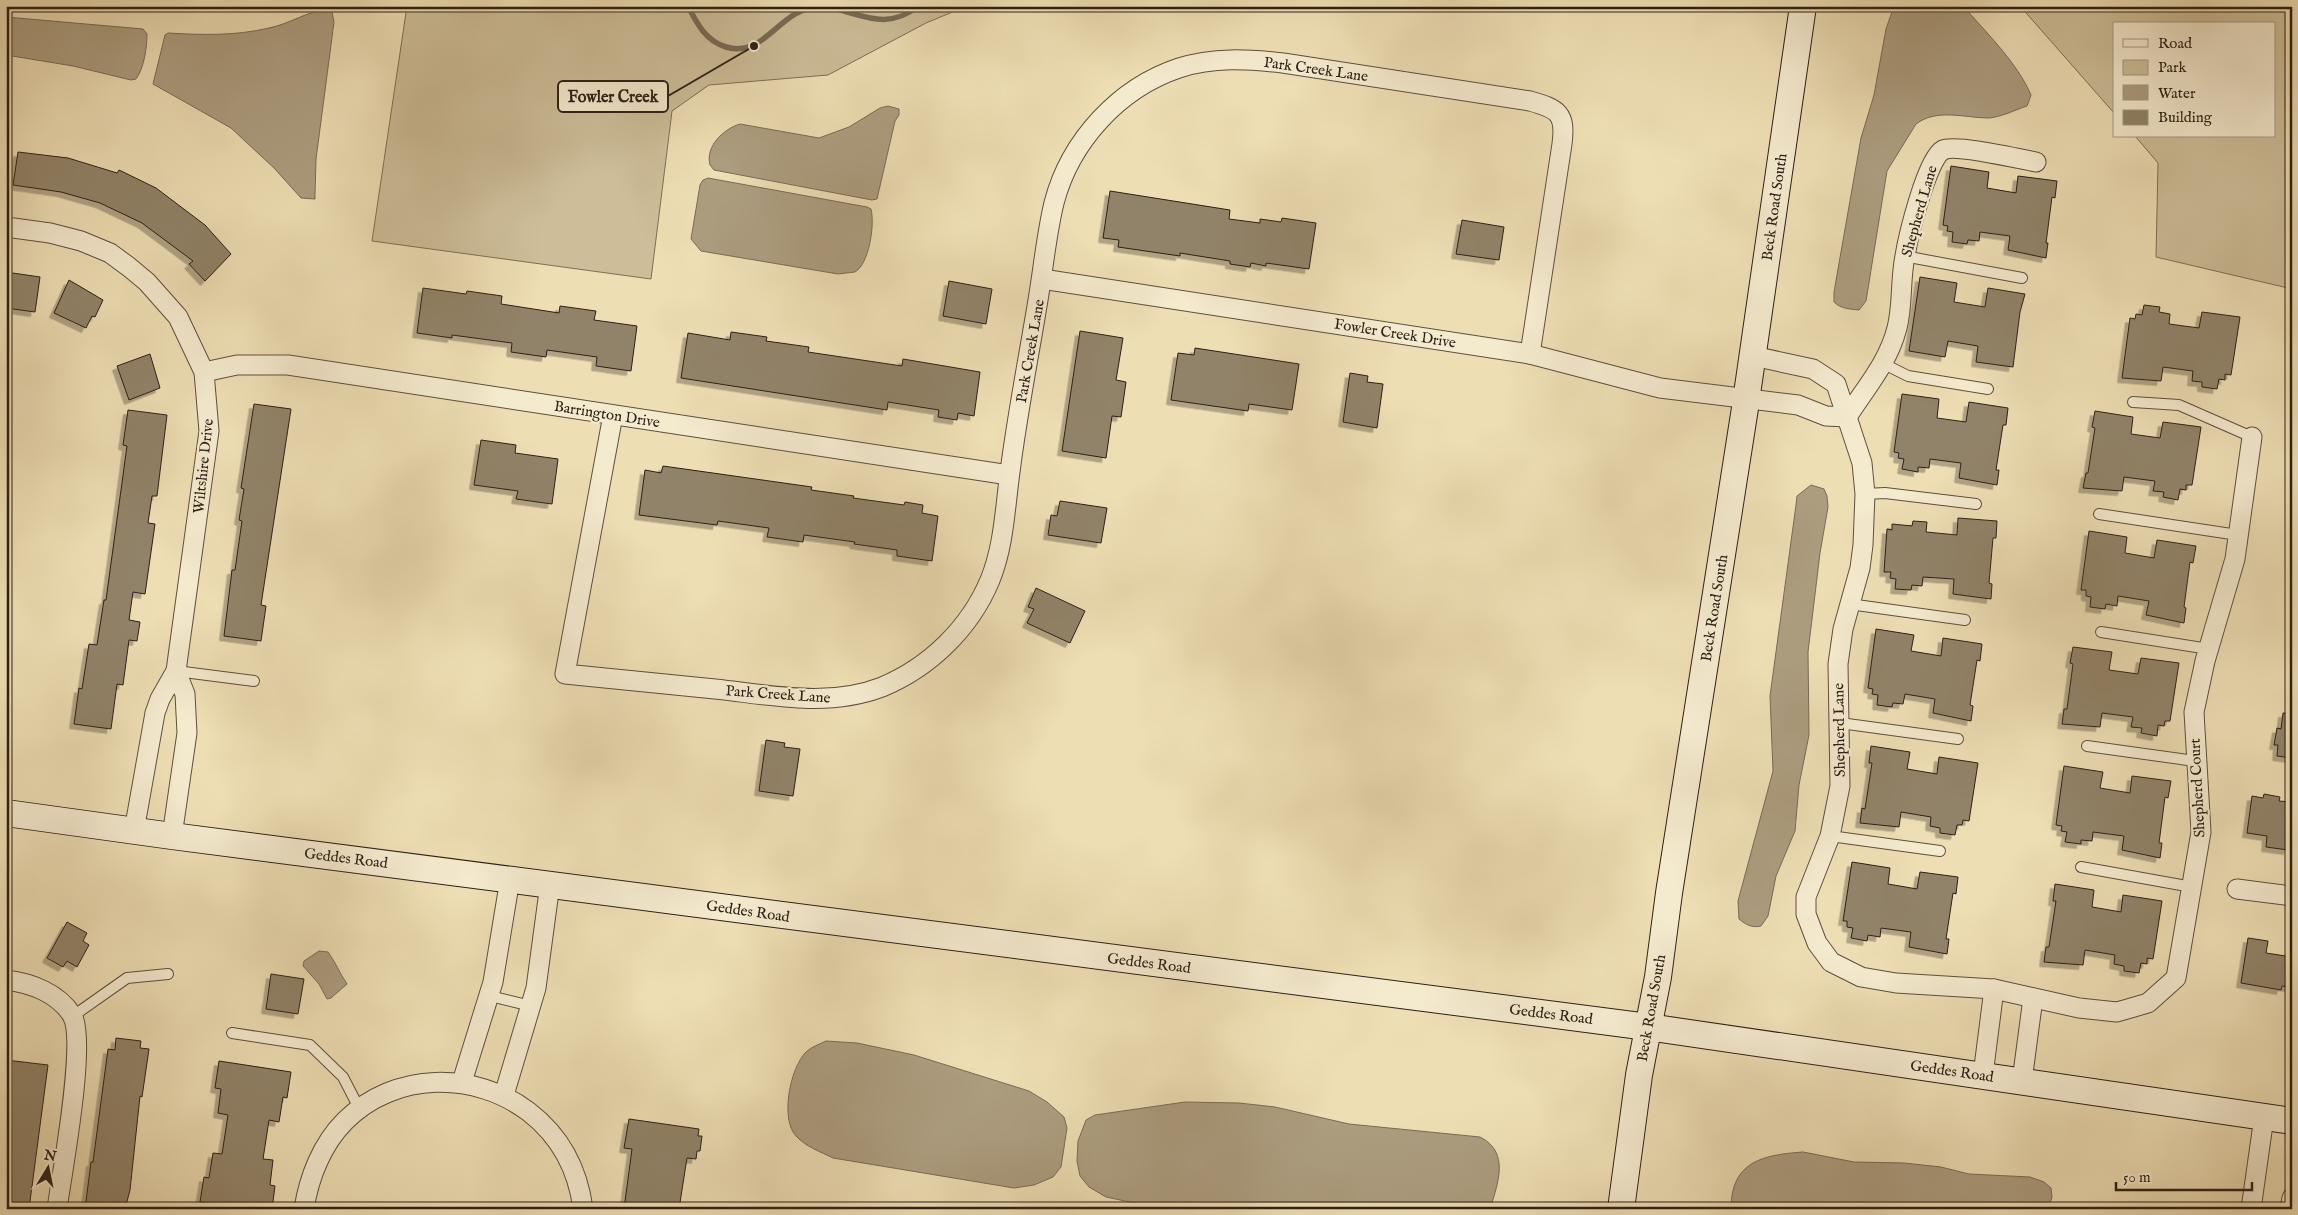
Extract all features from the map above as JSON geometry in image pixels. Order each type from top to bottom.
[{"type":"main road","name":"Beck Road South","points":[[1621,1209],[1639,1075],[1658,977],[1669,893],[1747,398],[1803,6]]},
{"type":"main road","name":"Geddes Road","points":[[6,813],[1648,1027],[2292,1121]]},
{"type":"street","name":"Park Creek Lane","points":[[613,415],[565,674],[816,700],[836,698],[882,687],[905,675],[938,653],[958,632],[980,600],[990,581],[1001,543],[1009,475],[1054,202],[1076,151],[1087,133],[1103,116],[1143,85],[1181,67],[1225,60],[1246,59],[1283,63],[1530,101],[1550,106],[1561,116],[1564,128],[1562,144],[1530,354]]},
{"type":"street","name":"Shepherd Lane","points":[[1848,417],[1884,364],[1897,326],[1904,256],[1924,185],[1936,156],[1943,150],[1957,148],[2036,162]]},
{"type":"street","name":"Wiltshire Drive","points":[[6,227],[50,233],[81,241],[110,254],[130,267],[147,282],[178,317],[204,372],[209,431],[176,671],[160,699],[155,713],[134,831]]},
{"type":"street","name":"Fowler Creek Drive","points":[[1042,279],[1530,354],[1660,388],[1747,398]]},
{"type":"street","name":"Shepherd Lane","points":[[1753,356],[1814,369],[1836,384],[1862,463],[1865,494],[1864,544],[1860,568],[1848,604],[1838,664],[1840,786],[1830,836],[1810,882],[1806,897],[1806,914],[1817,944],[1831,962],[1861,977],[1896,983],[1994,989]]},
{"type":"street","name":"Barrington Drive","points":[[204,372],[237,365],[288,365],[1009,475]]},
{"type":"street","points":[[1747,398],[1798,405],[1826,416],[1848,417]]},
{"type":"street","name":"Shepherd Court","points":[[1994,989],[2079,1008],[2117,1012],[2148,1003],[2176,978],[2201,832],[2195,762],[2194,712],[2209,649],[2235,560],[2252,437]]},
{"type":"street","name":"Wiltshire Drive","points":[[172,836],[187,725],[185,694],[176,671]]},
{"type":"street","points":[[462,1082],[490,996],[504,926],[510,879]]},
{"type":"street","points":[[504,1095],[536,988],[550,884]]},
{"type":"street","points":[[2237,889],[2292,896]]},
{"type":"street","points":[[6,980],[23,982],[49,994],[64,1005],[73,1016],[77,1032],[77,1060],[57,1209]]},
{"type":"street","points":[[1983,1075],[1994,989]]},
{"type":"street","points":[[2022,1081],[2033,998]]},
{"type":"street","points":[[304,1209],[309,1182],[322,1153],[345,1121],[360,1108],[393,1091],[413,1085],[434,1082],[462,1082],[481,1086],[504,1095],[527,1111],[553,1134],[578,1182],[583,1209]]},
{"type":"street","points":[[2251,1209],[2264,1117]]},
{"type":"street","points":[[2290,1209],[2292,1198]]},
{"type":"lane","points":[[1904,256],[2022,278]]},
{"type":"lane","points":[[1884,364],[1908,376],[1988,389]]},
{"type":"lane","points":[[2133,402],[2179,405],[2252,437]]},
{"type":"lane","points":[[1865,494],[1885,493],[1976,504]]},
{"type":"lane","points":[[2099,514],[2238,535]]},
{"type":"lane","points":[[1848,604],[1965,620]]},
{"type":"lane","points":[[2101,632],[2209,649]]},
{"type":"lane","points":[[176,671],[254,681]]},
{"type":"lane","points":[[1840,723],[1958,739]]},
{"type":"lane","points":[[2087,746],[2195,762]]},
{"type":"lane","points":[[1830,836],[1940,851]]},
{"type":"lane","points":[[2081,867],[2192,887]]},
{"type":"lane","points":[[73,1016],[128,978],[168,974]]},
{"type":"lane","points":[[490,996],[531,1006]]},
{"type":"lane","points":[[232,1033],[310,1045],[344,1077],[360,1108]]},
{"type":"green space","points":[[407,6],[967,6],[926,23],[828,75],[709,85],[672,111],[651,279],[372,241]]},
{"type":"green space","points":[[2020,6],[2292,6],[2292,289],[2156,257],[2158,163],[2137,138],[2276,138],[2276,22],[2113,22],[2113,112]]},
{"type":"water","points":[[1894,6],[1963,6],[2010,60],[2031,95],[2027,106],[1998,116],[1989,118],[1942,115],[1924,119],[1916,124],[1887,171],[1866,301],[1859,310],[1849,309],[1834,302],[1834,292],[1861,138],[1874,95],[1886,29]]},
{"type":"water","points":[[328,9],[332,12],[334,22],[316,159],[315,199],[301,198],[274,168],[231,128],[153,84],[165,35],[168,33],[218,34],[256,31],[276,26],[313,12]]},
{"type":"water","points":[[6,17],[143,29],[147,34],[147,40],[141,69],[136,79],[131,80],[73,66],[6,55]]},
{"type":"water","points":[[888,106],[899,109],[899,115],[895,121],[877,199],[872,200],[714,170],[710,165],[709,158],[713,145],[727,130],[740,124],[819,138],[849,127],[880,108]]},
{"type":"water","points":[[708,178],[871,209],[870,243],[864,261],[855,272],[838,274],[701,251],[691,239],[700,185],[703,180]]},
{"type":"water","points":[[1811,485],[1824,489],[1828,507],[1820,553],[1808,652],[1809,735],[1799,785],[1795,831],[1776,876],[1768,916],[1761,926],[1758,927],[1747,924],[1739,919],[1738,901],[1773,771],[1770,696],[1797,496]]},
{"type":"water","points":[[319,951],[328,952],[347,984],[331,998],[327,999],[319,984],[303,966],[304,961]]},
{"type":"water","points":[[826,1041],[857,1043],[914,1055],[1029,1091],[1047,1102],[1064,1117],[1067,1128],[1061,1167],[1053,1177],[1034,1185],[1014,1188],[833,1158],[814,1149],[800,1140],[791,1128],[788,1106],[789,1094],[795,1069],[800,1060],[808,1050]]},
{"type":"water","points":[[1185,1102],[1239,1103],[1275,1107],[1349,1124],[1480,1137],[1489,1143],[1495,1151],[1498,1160],[1498,1179],[1490,1209],[1166,1209],[1106,1197],[1089,1187],[1080,1176],[1077,1161],[1078,1141],[1086,1120],[1095,1115]]},
{"type":"water","points":[[1803,1152],[1854,1162],[1904,1163],[1941,1167],[1969,1174],[2030,1177],[2044,1182],[2051,1188],[2052,1197],[2048,1209],[1731,1209],[1732,1193],[1743,1171],[1752,1164],[1775,1155]]},
{"type":"building","points":[[18,152],[68,158],[117,173],[119,170],[156,188],[205,225],[231,254],[205,281],[189,264],[193,261],[142,223],[100,203],[61,192],[13,185]]},
{"type":"building","points":[[1951,166],[1989,172],[1987,188],[2016,193],[2018,176],[2057,181],[2055,198],[2052,197],[2046,258],[2008,250],[2010,236],[1980,232],[1979,241],[1968,240],[1967,244],[1952,242],[1953,232],[1947,231],[1948,226],[1943,225]]},
{"type":"building","points":[[1110,191],[1230,210],[1229,219],[1260,223],[1260,219],[1281,222],[1282,218],[1316,223],[1309,269],[1266,263],[1266,266],[1251,263],[1250,267],[1230,264],[1230,261],[1180,253],[1180,256],[1118,247],[1119,240],[1103,238]]},
{"type":"building","points":[[1462,220],[1504,227],[1499,260],[1456,254]]},
{"type":"building","points":[[6,272],[40,277],[35,312],[6,308]]},
{"type":"building","points":[[1920,277],[1957,283],[1954,302],[1985,307],[1988,288],[2025,294],[2020,312],[2013,367],[1976,362],[1978,346],[1948,341],[1945,357],[1909,351]]},
{"type":"building","points":[[69,280],[103,300],[95,317],[92,316],[86,328],[54,313]]},
{"type":"building","points":[[949,281],[992,289],[986,324],[943,316]]},
{"type":"building","points":[[423,288],[466,294],[467,291],[502,296],[501,304],[559,313],[560,306],[596,311],[594,320],[637,326],[631,371],[596,366],[597,357],[547,350],[546,357],[511,352],[512,343],[452,335],[452,338],[417,333]]},
{"type":"building","points":[[2144,305],[2160,307],[2159,312],[2170,314],[2169,324],[2199,328],[2202,312],[2240,317],[2231,375],[2225,374],[2225,380],[2219,379],[2217,389],[2202,387],[2202,382],[2192,381],[2193,371],[2163,367],[2161,381],[2122,378],[2130,318],[2135,319],[2136,314],[2142,315]]},
{"type":"building","points":[[1080,331],[1123,338],[1116,380],[1126,382],[1121,417],[1112,416],[1106,458],[1062,451]]},
{"type":"building","points":[[731,332],[767,337],[766,341],[809,347],[808,352],[902,366],[903,359],[980,372],[974,416],[958,413],[957,420],[938,417],[939,410],[888,402],[887,410],[681,378],[688,333],[730,340]]},
{"type":"building","points":[[1195,348],[1299,364],[1292,410],[1249,404],[1248,411],[1171,400],[1178,353],[1194,355]]},
{"type":"building","points":[[150,354],[160,388],[129,400],[117,366]]},
{"type":"building","points":[[1350,373],[1368,376],[1367,382],[1383,384],[1377,428],[1343,422]]},
{"type":"building","points":[[1902,394],[1939,399],[1937,418],[1966,422],[1969,402],[2008,408],[2006,425],[2003,425],[1996,470],[1999,470],[1997,485],[1959,478],[1961,463],[1930,459],[1929,468],[1918,467],[1918,472],[1902,469],[1904,459],[1898,458],[1899,453],[1894,452]]},
{"type":"building","points":[[254,404],[291,409],[261,605],[266,606],[261,641],[224,636],[232,570],[235,570],[242,521],[239,520],[244,489],[241,488]]},
{"type":"building","points":[[128,410],[167,415],[157,496],[152,496],[148,523],[155,524],[145,594],[133,592],[129,620],[140,622],[137,641],[129,640],[123,685],[117,684],[111,729],[74,724],[79,688],[82,689],[89,644],[97,645],[104,600],[106,600],[127,446],[123,445]]},
{"type":"building","points":[[2095,411],[2133,417],[2131,434],[2160,438],[2163,422],[2201,427],[2192,485],[2186,485],[2186,490],[2180,489],[2178,500],[2163,497],[2164,492],[2153,491],[2155,481],[2124,477],[2122,491],[2083,488],[2086,473],[2088,473],[2095,428],[2092,427]]},
{"type":"building","points":[[481,440],[516,445],[515,453],[558,459],[552,504],[516,499],[518,491],[474,485]]},
{"type":"building","points":[[663,466],[812,487],[811,490],[854,496],[853,498],[904,505],[905,502],[923,505],[922,513],[938,516],[932,561],[897,556],[897,550],[854,544],[855,542],[804,535],[803,542],[767,537],[769,528],[718,521],[717,525],[639,515],[645,470],[661,473]]},
{"type":"building","points":[[1060,501],[1107,508],[1101,543],[1048,535],[1051,515],[1057,516]]},
{"type":"building","points":[[1958,518],[1997,521],[1996,538],[1993,538],[1989,583],[1992,584],[1991,599],[1953,594],[1954,579],[1923,577],[1922,586],[1912,585],[1911,590],[1895,589],[1896,579],[1890,578],[1891,572],[1884,572],[1887,529],[1892,530],[1892,524],[1912,526],[1913,521],[1927,522],[1926,532],[1957,535]]},
{"type":"building","points":[[2089,531],[2127,537],[2125,553],[2154,558],[2157,540],[2196,546],[2193,563],[2190,562],[2184,607],[2186,608],[2184,623],[2146,615],[2149,601],[2118,596],[2117,606],[2106,604],[2105,609],[2090,607],[2091,597],[2086,596],[2086,590],[2081,590]]},
{"type":"building","points":[[1036,588],[1085,611],[1070,643],[1027,623],[1034,609],[1028,607]]},
{"type":"building","points":[[1876,629],[1914,635],[1911,651],[1941,656],[1943,638],[1982,644],[1980,661],[1977,660],[1970,705],[1973,706],[1971,721],[1933,713],[1935,699],[1905,694],[1903,704],[1893,703],[1892,707],[1877,705],[1878,695],[1872,694],[1873,689],[1868,688]]},
{"type":"building","points":[[2073,647],[2112,652],[2109,670],[2138,674],[2141,658],[2179,663],[2170,721],[2165,721],[2164,726],[2158,725],[2157,736],[2141,733],[2142,728],[2131,727],[2133,717],[2102,713],[2100,727],[2062,724],[2064,709],[2067,709],[2073,664],[2070,663]]},
{"type":"building","points":[[2283,713],[2292,713],[2292,758],[2277,756],[2278,745],[2274,745],[2277,728],[2281,729]]},
{"type":"building","points":[[766,740],[785,743],[784,747],[800,749],[793,796],[759,791]]},
{"type":"building","points":[[1871,746],[1910,752],[1907,769],[1937,774],[1939,757],[1978,763],[1969,821],[1963,820],[1962,825],[1957,825],[1955,835],[1940,833],[1940,828],[1930,826],[1931,817],[1901,812],[1899,827],[1860,823],[1862,808],[1865,809],[1872,763],[1869,763]]},
{"type":"building","points":[[2064,766],[2103,772],[2100,788],[2130,793],[2132,776],[2171,781],[2168,798],[2165,797],[2159,843],[2162,843],[2160,858],[2122,850],[2124,836],[2093,832],[2092,841],[2081,840],[2081,844],[2065,842],[2067,832],[2061,831],[2062,826],[2056,825]]},
{"type":"building","points":[[2264,794],[2280,797],[2279,801],[2291,802],[2288,820],[2292,822],[2288,850],[2266,847],[2267,836],[2247,833],[2252,796],[2263,798]]},
{"type":"building","points":[[1852,862],[1890,868],[1888,884],[1917,889],[1920,872],[1958,877],[1956,894],[1953,893],[1946,939],[1949,939],[1947,954],[1909,947],[1911,932],[1881,928],[1880,937],[1868,935],[1867,941],[1851,938],[1853,928],[1847,927],[1847,921],[1843,921]]},
{"type":"building","points":[[2055,884],[2094,890],[2092,907],[2121,912],[2123,895],[2162,901],[2153,959],[2147,958],[2147,964],[2141,963],[2139,973],[2124,971],[2124,966],[2114,964],[2115,955],[2085,950],[2083,965],[2044,962],[2046,947],[2049,947],[2056,901],[2053,901]]},
{"type":"building","points":[[67,922],[87,933],[83,941],[89,945],[77,967],[67,961],[63,967],[47,958]]},
{"type":"building","points":[[2248,938],[2268,941],[2266,953],[2292,957],[2290,987],[2282,986],[2281,990],[2241,983]]},
{"type":"building","points":[[271,974],[304,979],[298,1014],[266,1009]]},
{"type":"building","points":[[116,1038],[141,1041],[140,1048],[149,1049],[142,1097],[140,1096],[130,1190],[125,1209],[85,1209],[108,1049],[115,1050]]},
{"type":"building","points":[[6,1060],[48,1065],[29,1209],[6,1209]]},
{"type":"building","points":[[219,1061],[291,1072],[287,1098],[283,1097],[279,1122],[269,1120],[263,1159],[273,1160],[270,1185],[275,1186],[272,1209],[245,1209],[200,1202],[204,1177],[209,1178],[213,1153],[222,1154],[228,1115],[218,1113],[221,1089],[215,1088]]},
{"type":"building","points":[[629,1119],[699,1129],[698,1136],[702,1136],[700,1151],[697,1151],[696,1159],[687,1158],[679,1209],[624,1209],[632,1149],[624,1148]]},
{"type":"waterway","points":[[688,6],[703,31],[713,41],[726,47],[740,49],[762,40],[793,15],[806,9],[820,6]]},
{"type":"waterway","points":[[821,6],[870,18],[882,19],[906,14],[918,6]]},
{"type":"place","name":"Fowler Creek","points":[[754,46]]}]
